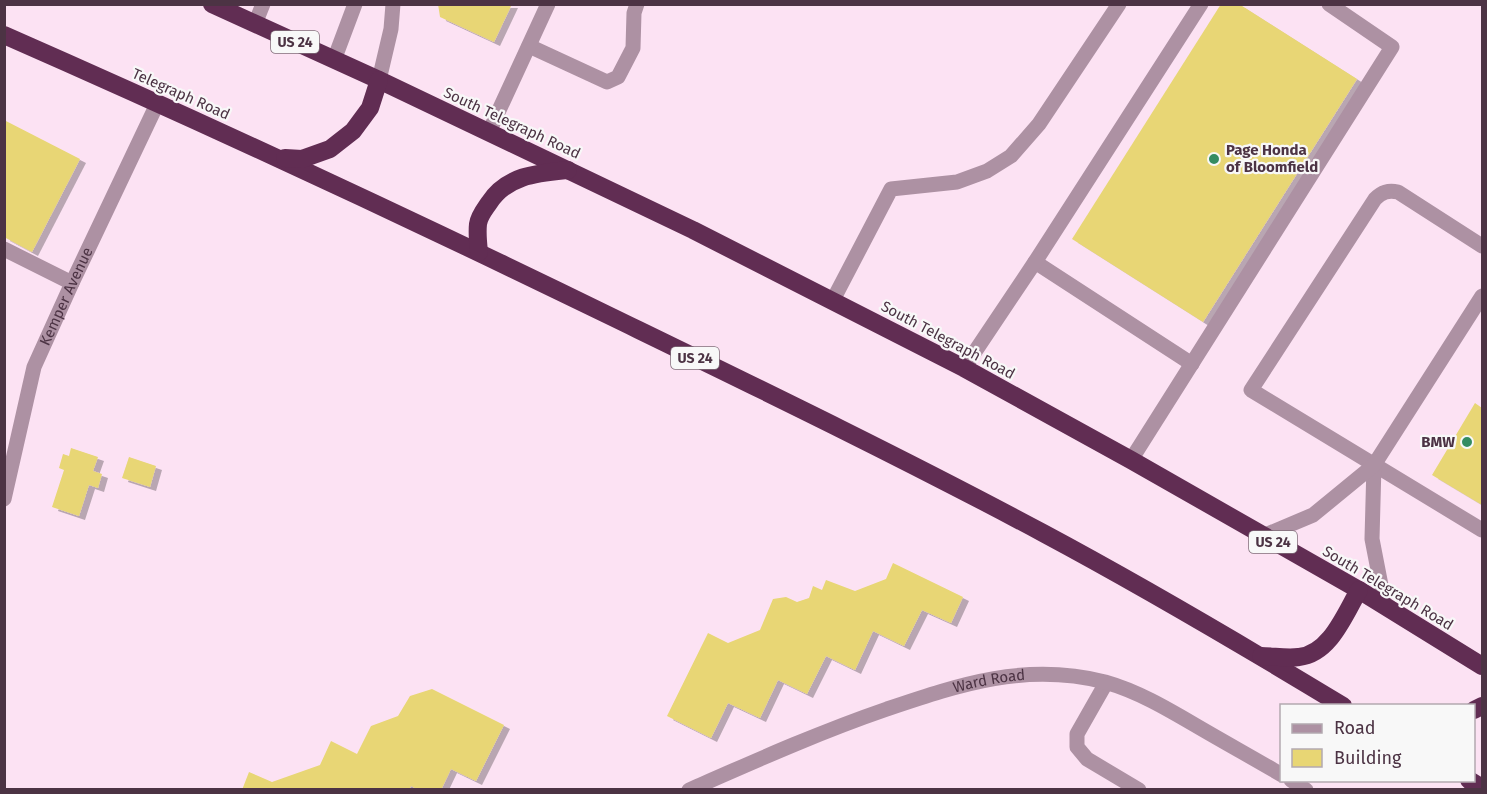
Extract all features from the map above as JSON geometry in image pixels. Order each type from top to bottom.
[{"type":"highway","name":"US 24","points":[[212,4],[379,80]]},
{"type":"highway","name":"Telegraph Road","points":[[4,35],[158,102],[479,252]]},
{"type":"highway","name":"South Telegraph Road","points":[[379,80],[570,170],[833,300],[964,368],[1359,590],[1482,666]]},
{"type":"highway","points":[[280,158],[302,159],[330,149],[353,131],[370,108],[379,80]]},
{"type":"highway","points":[[479,252],[478,224],[493,196],[508,183],[527,175],[570,170]]},
{"type":"highway","name":"US 24","points":[[479,252],[718,368],[1005,513],[1341,704]]},
{"type":"highway","points":[[1260,656],[1300,658],[1317,650],[1330,639],[1359,590]]},
{"type":"street","points":[[255,24],[263,4]]},
{"type":"street","points":[[334,60],[355,4]]},
{"type":"street","points":[[379,80],[391,29],[393,4]]},
{"type":"street","points":[[489,132],[548,4]]},
{"type":"street","points":[[529,46],[607,82],[618,77],[633,48],[634,13],[637,4]]},
{"type":"street","points":[[833,300],[891,189],[957,182],[987,171],[1011,156],[1039,124],[1119,4]]},
{"type":"street","points":[[964,368],[1201,4]]},
{"type":"street","points":[[1131,460],[1392,47],[1329,4]]},
{"type":"street","name":"Kemper Avenue","points":[[4,499],[34,367],[158,102]]},
{"type":"street","points":[[1482,246],[1398,192],[1386,191],[1380,194],[1251,390],[1482,530]]},
{"type":"street","points":[[4,249],[72,283]]},
{"type":"street","points":[[1035,262],[1192,364]]},
{"type":"street","points":[[1263,536],[1313,515],[1374,465],[1482,296]]},
{"type":"street","points":[[1374,465],[1372,539],[1384,606]]},
{"type":"street","name":"Ward Road","points":[[689,789],[829,730],[960,685],[1008,675],[1034,674],[1060,674],[1106,683],[1156,703],[1280,774]]},
{"type":"street","points":[[1106,683],[1077,734],[1077,747],[1087,759],[1139,789]]},
{"type":"building","points":[[438,4],[512,4],[494,42],[440,17]]},
{"type":"building","name":"Page Honda of Bloomfield","points":[[1221,4],[1239,4],[1357,79],[1203,322],[1072,239]]},
{"type":"building","points":[[4,120],[80,159],[32,252],[4,237]]},
{"type":"building","name":"BMW","points":[[1475,403],[1482,408],[1482,505],[1432,475]]},
{"type":"building","points":[[71,448],[98,457],[93,471],[102,474],[98,488],[89,485],[79,516],[52,507],[64,470],[59,468],[63,454],[69,456]]},
{"type":"building","points":[[129,457],[156,466],[150,487],[122,478]]},
{"type":"building","points":[[893,563],[963,597],[951,623],[922,610],[904,646],[873,631],[855,670],[826,656],[807,694],[778,680],[760,718],[728,703],[711,738],[667,716],[708,633],[728,643],[760,630],[773,599],[786,597],[797,602],[809,598],[813,586],[822,590],[826,580],[855,591],[886,579]]},
{"type":"building","points":[[432,689],[504,725],[476,781],[451,769],[441,790],[419,790],[411,786],[409,790],[242,790],[249,772],[272,782],[320,765],[331,741],[357,754],[371,726],[398,716],[410,696]]},
{"type":"place","name":"Page Honda of Bloomfield","points":[[1214,159]]},
{"type":"place","name":"BMW","points":[[1467,442]]}]
